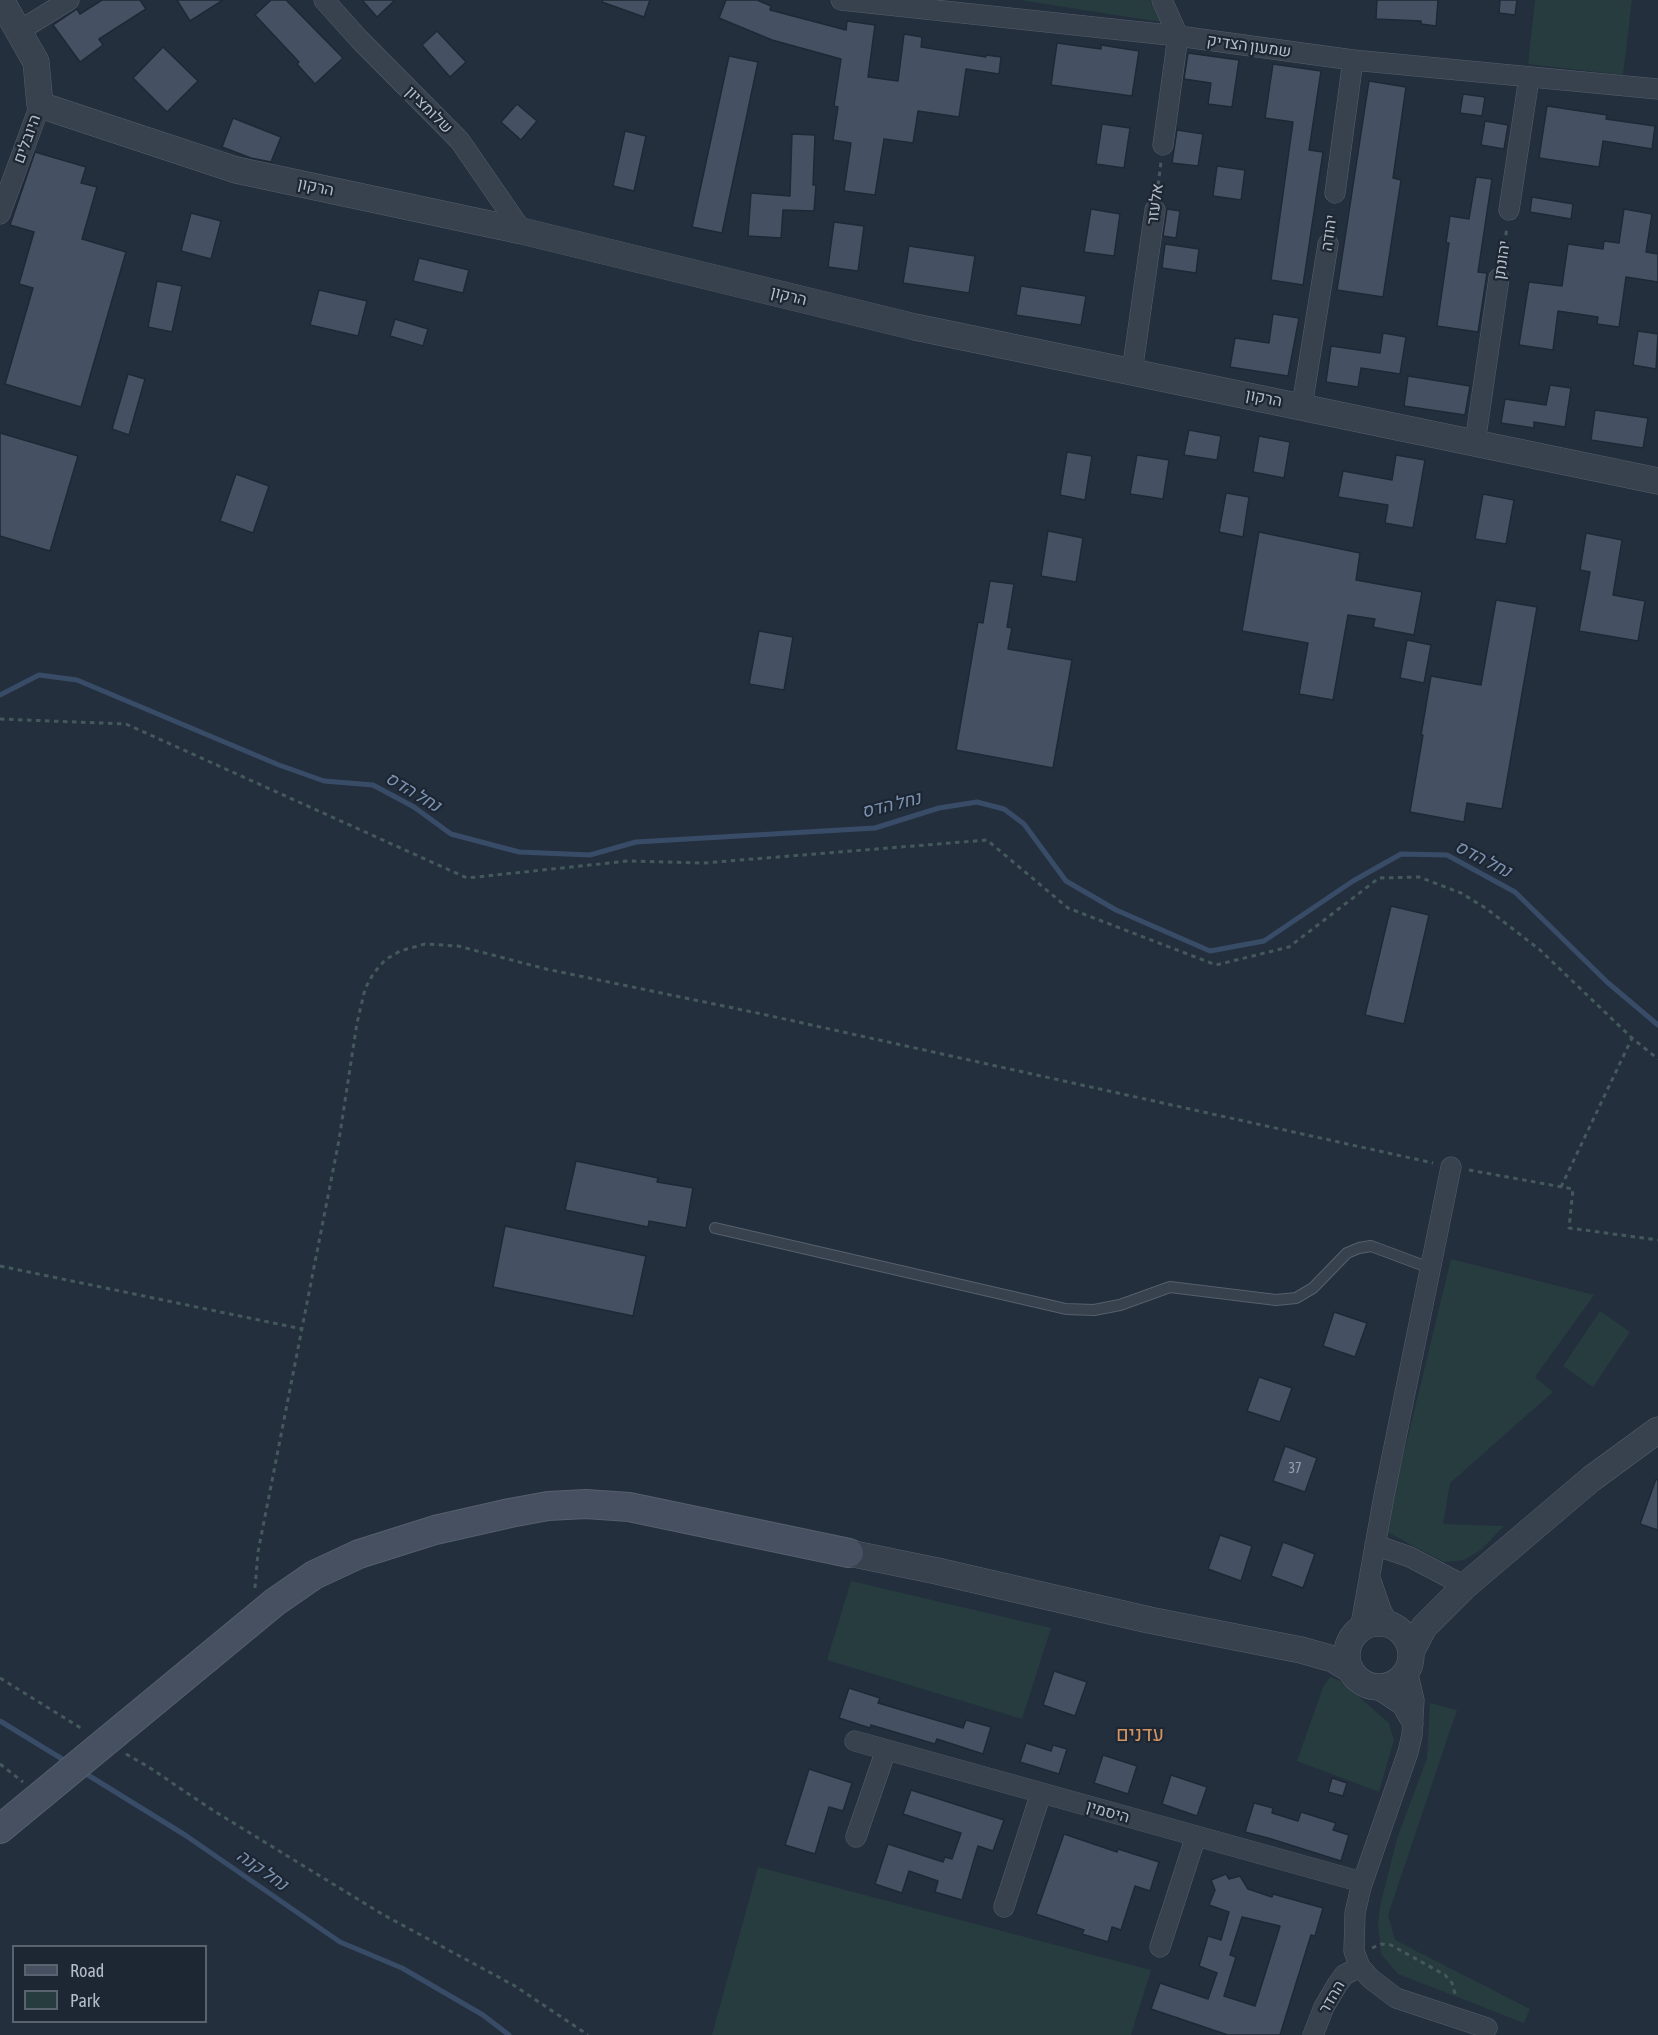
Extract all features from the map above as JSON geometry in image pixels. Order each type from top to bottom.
[{"type":"main road","points":[[0,1829],[252,1620],[314,1575],[359,1554],[435,1530],[548,1506],[586,1504],[629,1507],[849,1553]]},
{"type":"street","points":[[1,0],[10,29],[36,62],[40,105]]},
{"type":"street","points":[[10,29],[69,0]]},
{"type":"street","name":"שלומציון","points":[[324,0],[359,39],[460,141],[522,231]]},
{"type":"street","name":"שמעון הצדיק","points":[[841,0],[913,3],[1353,60],[1658,89]]},
{"type":"street","points":[[1162,0],[1178,36],[1163,145]]},
{"type":"street","name":"יהודה","points":[[1335,193],[1353,60]]},
{"type":"street","points":[[1509,210],[1529,78]]},
{"type":"street","name":"הרקון","points":[[40,105],[236,170],[522,231],[915,327],[1658,481]]},
{"type":"street","name":"היובלים","points":[[0,173],[40,105]]},
{"type":"street","name":"היובלים","points":[[0,214],[40,105]]},
{"type":"street","name":"אלעזר","points":[[1132,372],[1155,210]]},
{"type":"street","name":"יהודה","points":[[1302,406],[1328,244]]},
{"type":"street","name":"יהונתן","points":[[1475,443],[1499,278]]},
{"type":"street","points":[[1413,1724],[1402,1705],[1391,1696],[1376,1687],[1361,1682],[1351,1670],[1347,1661],[1347,1652],[1349,1643],[1357,1632],[1370,1573],[1451,1167]]},
{"type":"street","points":[[1376,1687],[1394,1684],[1409,1662],[1420,1633],[1439,1610],[1465,1586],[1591,1479],[1658,1430]]},
{"type":"street","points":[[1375,1545],[1410,1557],[1465,1586]]},
{"type":"street","points":[[849,1553],[1149,1620],[1301,1650],[1333,1659],[1351,1670]]},
{"type":"street","points":[[1370,1573],[1374,1592],[1390,1625],[1405,1636],[1414,1700],[1408,1752],[1362,1882],[1355,1913],[1353,1934],[1358,1962],[1384,1991],[1396,1998],[1486,2028]]},
{"type":"street","points":[[1301,1650],[1330,1646],[1374,1624],[1415,1622],[1439,1610]]},
{"type":"street","name":"היסמין","points":[[855,1741],[1362,1882]]},
{"type":"street","points":[[856,1837],[886,1750]]},
{"type":"street","points":[[1004,1907],[1041,1793]]},
{"type":"street","points":[[1160,1947],[1196,1836]]},
{"type":"street","name":"ההדר","points":[[1313,2035],[1336,1985],[1358,1962]]},
{"type":"lane","points":[[715,1228],[1066,1309],[1094,1310],[1120,1305],[1170,1287],[1276,1300],[1296,1298],[1313,1288],[1347,1253],[1371,1246],[1430,1268]]},
{"type":"path","name":"אלעזר","points":[[1155,210],[1163,145]]},
{"type":"path","name":"יהודה","points":[[1328,244],[1335,193]]},
{"type":"path","name":"יהונתן","points":[[1499,278],[1509,210]]},
{"type":"path","points":[[0,719],[126,723],[467,878],[628,861],[704,863],[987,840],[1068,909],[1216,965],[1289,947],[1379,878],[1419,877],[1461,893],[1487,909],[1540,950],[1632,1038],[1658,1059]]},
{"type":"path","points":[[252,1620],[258,1552],[339,1140],[357,1023],[365,989],[373,974],[385,960],[400,951],[425,944],[458,946],[546,969],[762,1014],[1451,1167],[1574,1189],[1569,1228],[1658,1240]]},
{"type":"path","points":[[1562,1187],[1632,1038]]},
{"type":"path","points":[[0,1266],[302,1329]]},
{"type":"path","points":[[0,1678],[94,1750],[147,1766],[214,1811],[382,1914],[515,1986],[588,2035]]},
{"type":"path","points":[[1358,1962],[1372,1948],[1381,1944],[1390,1945],[1445,1974],[1456,1994],[1452,2017]]},
{"type":"green space","points":[[1020,0],[1150,0],[1160,22]]},
{"type":"green space","points":[[1535,0],[1632,0],[1623,75],[1528,64]]},
{"type":"green space","points":[[1451,1259],[1594,1295],[1535,1377],[1553,1392],[1450,1483],[1443,1524],[1504,1526],[1481,1550],[1464,1560],[1444,1562],[1385,1531]]},
{"type":"green space","points":[[1600,1311],[1630,1332],[1593,1387],[1563,1366]]},
{"type":"green space","points":[[851,1581],[1051,1628],[1022,1719],[827,1660]]},
{"type":"green space","points":[[1330,1677],[1341,1681],[1389,1723],[1394,1740],[1379,1792],[1297,1761],[1323,1687]]},
{"type":"green space","points":[[1430,1703],[1457,1710],[1388,1915],[1395,1940],[1530,2009],[1524,2023],[1398,1974],[1381,1954],[1378,1924],[1380,1906],[1397,1839],[1427,1758]]},
{"type":"green space","points":[[758,1867],[1151,1970],[1131,2035],[712,2035]]},
{"type":"building","points":[[102,0],[140,0],[146,9],[99,39],[103,45],[80,62],[53,25],[77,9],[80,14]]},
{"type":"building","points":[[177,0],[223,0],[190,21]]},
{"type":"building","points":[[271,0],[286,0],[343,58],[315,84],[297,64],[299,62],[255,15]]},
{"type":"building","points":[[362,0],[395,0],[377,17]]},
{"type":"building","points":[[603,0],[650,0],[644,17],[602,2]]},
{"type":"building","points":[[726,0],[757,0],[771,6],[770,10],[846,30],[847,21],[875,25],[868,77],[898,81],[904,34],[922,37],[921,47],[986,57],[986,55],[1001,57],[999,74],[966,69],[959,117],[918,111],[913,143],[884,139],[875,195],[844,191],[851,143],[833,140],[838,107],[834,106],[841,59],[772,40],[719,18]]},
{"type":"building","points":[[1377,0],[1438,0],[1436,26],[1421,24],[1421,21],[1376,19]]},
{"type":"building","points":[[1500,0],[1517,0],[1515,15],[1499,13]]},
{"type":"building","points":[[437,31],[466,62],[450,77],[422,45]]},
{"type":"building","points":[[1057,43],[1101,49],[1101,45],[1139,51],[1132,96],[1051,85]]},
{"type":"building","points":[[163,47],[198,81],[167,112],[133,78]]},
{"type":"building","points":[[1188,53],[1239,60],[1232,107],[1208,104],[1211,83],[1184,79]]},
{"type":"building","points":[[729,56],[758,62],[722,233],[692,227]]},
{"type":"building","points":[[1273,64],[1321,71],[1309,150],[1323,152],[1303,285],[1271,280],[1293,122],[1265,118]]},
{"type":"building","points":[[1369,81],[1406,87],[1393,178],[1401,180],[1383,297],[1337,290]]},
{"type":"building","points":[[1463,94],[1485,97],[1482,116],[1460,113]]},
{"type":"building","points":[[517,104],[537,121],[521,140],[501,122]]},
{"type":"building","points":[[1547,106],[1607,115],[1606,119],[1655,126],[1652,149],[1603,141],[1599,167],[1539,158]]},
{"type":"building","points":[[233,118],[281,137],[271,162],[251,158],[222,147]]},
{"type":"building","points":[[1485,121],[1508,125],[1504,149],[1481,145]]},
{"type":"building","points":[[1102,124],[1130,128],[1124,168],[1096,164]]},
{"type":"building","points":[[1177,130],[1203,134],[1198,166],[1172,163]]},
{"type":"building","points":[[625,131],[646,136],[634,191],[613,186]]},
{"type":"building","points":[[792,134],[815,135],[814,211],[783,210],[781,238],[748,236],[751,193],[790,196]]},
{"type":"building","points":[[35,152],[86,167],[81,183],[97,187],[82,239],[126,252],[81,407],[5,384],[33,288],[19,284],[34,232],[10,225]]},
{"type":"building","points":[[1217,166],[1245,170],[1241,200],[1213,196]]},
{"type":"building","points":[[1476,177],[1492,179],[1478,272],[1487,273],[1478,332],[1437,326],[1449,243],[1446,243],[1450,216],[1469,219]]},
{"type":"building","points":[[1532,197],[1573,204],[1571,219],[1530,212]]},
{"type":"building","points":[[1091,209],[1120,214],[1114,256],[1084,252]]},
{"type":"building","points":[[1167,209],[1180,211],[1176,238],[1163,236]]},
{"type":"building","points":[[1624,209],[1652,214],[1646,252],[1658,254],[1658,282],[1626,277],[1619,327],[1597,324],[1598,317],[1558,311],[1553,350],[1519,345],[1529,282],[1562,286],[1568,244],[1603,249],[1604,241],[1619,243]]},
{"type":"building","points":[[191,213],[221,221],[211,259],[181,251]]},
{"type":"building","points":[[834,222],[864,226],[858,271],[828,267]]},
{"type":"building","points":[[1165,244],[1199,249],[1196,273],[1162,268]]},
{"type":"building","points":[[909,246],[975,256],[969,293],[903,283]]},
{"type":"building","points":[[419,258],[469,270],[463,293],[413,281]]},
{"type":"building","points":[[157,281],[182,286],[172,332],[148,327]]},
{"type":"building","points":[[1021,286],[1086,296],[1081,325],[1016,315]]},
{"type":"building","points":[[319,290],[367,301],[358,336],[310,325]]},
{"type":"building","points":[[1273,314],[1299,318],[1288,376],[1230,367],[1235,338],[1269,343]]},
{"type":"building","points":[[395,319],[428,329],[423,346],[390,336]]},
{"type":"building","points":[[1638,331],[1658,334],[1656,369],[1633,365]]},
{"type":"building","points":[[1383,333],[1406,337],[1400,374],[1361,368],[1358,387],[1326,382],[1331,346],[1380,353]]},
{"type":"building","points":[[128,374],[145,379],[129,435],[112,429]]},
{"type":"building","points":[[1408,376],[1470,386],[1465,415],[1404,406]]},
{"type":"building","points":[[1550,385],[1571,388],[1565,427],[1534,422],[1534,428],[1501,423],[1505,399],[1546,405]]},
{"type":"building","points":[[1595,410],[1648,418],[1643,448],[1591,440]]},
{"type":"building","points":[[1189,430],[1221,436],[1217,460],[1184,455]]},
{"type":"building","points":[[0,433],[78,456],[50,551],[0,536]]},
{"type":"building","points":[[1259,436],[1290,442],[1284,478],[1253,472]]},
{"type":"building","points":[[1067,452],[1092,456],[1085,500],[1060,495]]},
{"type":"building","points":[[1137,455],[1169,460],[1163,499],[1130,494]]},
{"type":"building","points":[[1396,455],[1425,460],[1413,528],[1385,523],[1388,505],[1338,497],[1343,471],[1392,480]]},
{"type":"building","points":[[236,474],[269,486],[253,533],[220,521]]},
{"type":"building","points":[[1226,493],[1249,497],[1243,537],[1219,532]]},
{"type":"building","points":[[1483,494],[1514,500],[1506,544],[1475,539]]},
{"type":"building","points":[[1048,531],[1083,538],[1076,582],[1041,576]]},
{"type":"building","points":[[1259,532],[1360,553],[1356,580],[1422,592],[1414,635],[1373,627],[1375,619],[1348,615],[1333,700],[1299,694],[1308,643],[1242,631]]},
{"type":"building","points":[[1586,533],[1622,540],[1613,595],[1645,601],[1638,641],[1579,631],[1590,572],[1580,570]]},
{"type":"building","points":[[990,581],[1014,584],[1007,627],[1012,628],[1008,649],[1072,660],[1053,768],[956,750],[978,622],[983,623]]},
{"type":"building","points":[[1496,600],[1537,607],[1502,809],[1467,803],[1464,822],[1410,812],[1431,676],[1481,685]]},
{"type":"building","points":[[759,631],[793,637],[784,690],[749,684]]},
{"type":"building","points":[[1407,640],[1431,645],[1424,683],[1400,678]]},
{"type":"building","points":[[1391,906],[1429,915],[1404,1024],[1365,1015]]},
{"type":"building","points":[[576,1161],[658,1178],[657,1182],[693,1188],[686,1228],[649,1221],[648,1227],[565,1210]]},
{"type":"building","points":[[505,1226],[646,1256],[633,1316],[493,1287]]},
{"type":"building","points":[[1334,1312],[1367,1323],[1355,1357],[1323,1346]]},
{"type":"building","points":[[1259,1377],[1292,1388],[1280,1422],[1247,1411]]},
{"type":"building","points":[[1285,1446],[1317,1458],[1305,1492],[1273,1481]]},
{"type":"building","points":[[1656,1479],[1658,1480],[1658,1530],[1640,1524]]},
{"type":"building","points":[[1220,1535],[1252,1546],[1241,1581],[1208,1569]]},
{"type":"building","points":[[1283,1542],[1315,1554],[1303,1588],[1271,1576]]},
{"type":"building","points":[[1054,1671],[1087,1682],[1075,1716],[1043,1705]]},
{"type":"building","points":[[849,1688],[880,1698],[878,1703],[963,1728],[966,1720],[991,1727],[983,1754],[937,1739],[935,1744],[839,1718]]},
{"type":"building","points":[[1026,1743],[1051,1751],[1053,1745],[1067,1749],[1059,1774],[1020,1762]]},
{"type":"building","points":[[1103,1755],[1137,1766],[1128,1794],[1094,1783]]},
{"type":"building","points":[[809,1769],[852,1783],[843,1811],[829,1807],[815,1854],[785,1845]]},
{"type":"building","points":[[1171,1775],[1207,1787],[1197,1816],[1162,1804]]},
{"type":"building","points":[[1332,1778],[1347,1783],[1343,1796],[1328,1792]]},
{"type":"building","points":[[911,1790],[1004,1820],[993,1851],[978,1846],[962,1900],[935,1892],[938,1881],[909,1871],[902,1893],[875,1884],[888,1844],[943,1862],[945,1857],[952,1859],[961,1833],[903,1814]]},
{"type":"building","points":[[1254,1803],[1273,1808],[1272,1813],[1298,1821],[1301,1812],[1336,1823],[1333,1830],[1349,1835],[1341,1861],[1245,1832]]},
{"type":"building","points":[[1064,1834],[1117,1852],[1118,1849],[1159,1862],[1150,1891],[1135,1886],[1121,1930],[1112,1927],[1108,1942],[1082,1934],[1084,1930],[1036,1914]]},
{"type":"building","points":[[1226,1874],[1229,1879],[1240,1876],[1248,1889],[1272,1897],[1273,1894],[1323,1908],[1315,1936],[1311,1935],[1280,2035],[1228,2035],[1151,2009],[1160,1983],[1208,1999],[1217,1973],[1199,1966],[1208,1936],[1221,1940],[1229,1912],[1209,1905],[1215,1890],[1211,1880]],"holes":[[[1242,1917],[1280,1926],[1255,2006],[1224,1996],[1236,1957],[1230,1955]]]},
{"type":"waterway","name":"נחל הדס","points":[[0,695],[39,675],[77,680],[279,765],[324,781],[373,785],[414,807],[451,834],[519,852],[590,855],[636,842],[875,828],[939,808],[977,802],[1004,809],[1024,824],[1066,881],[1116,910],[1210,951],[1264,941],[1353,881],[1401,854],[1447,855],[1515,892],[1607,982],[1658,1025]]},
{"type":"waterway","name":"נחל קנה","points":[[0,1721],[67,1762]]},
{"type":"waterway","name":"נחל קנה","points":[[83,1772],[185,1835],[340,1942],[402,1968],[483,2015],[509,2035]]},
{"type":"district","name":"עדנים","points":[[1140,1735]]}]
